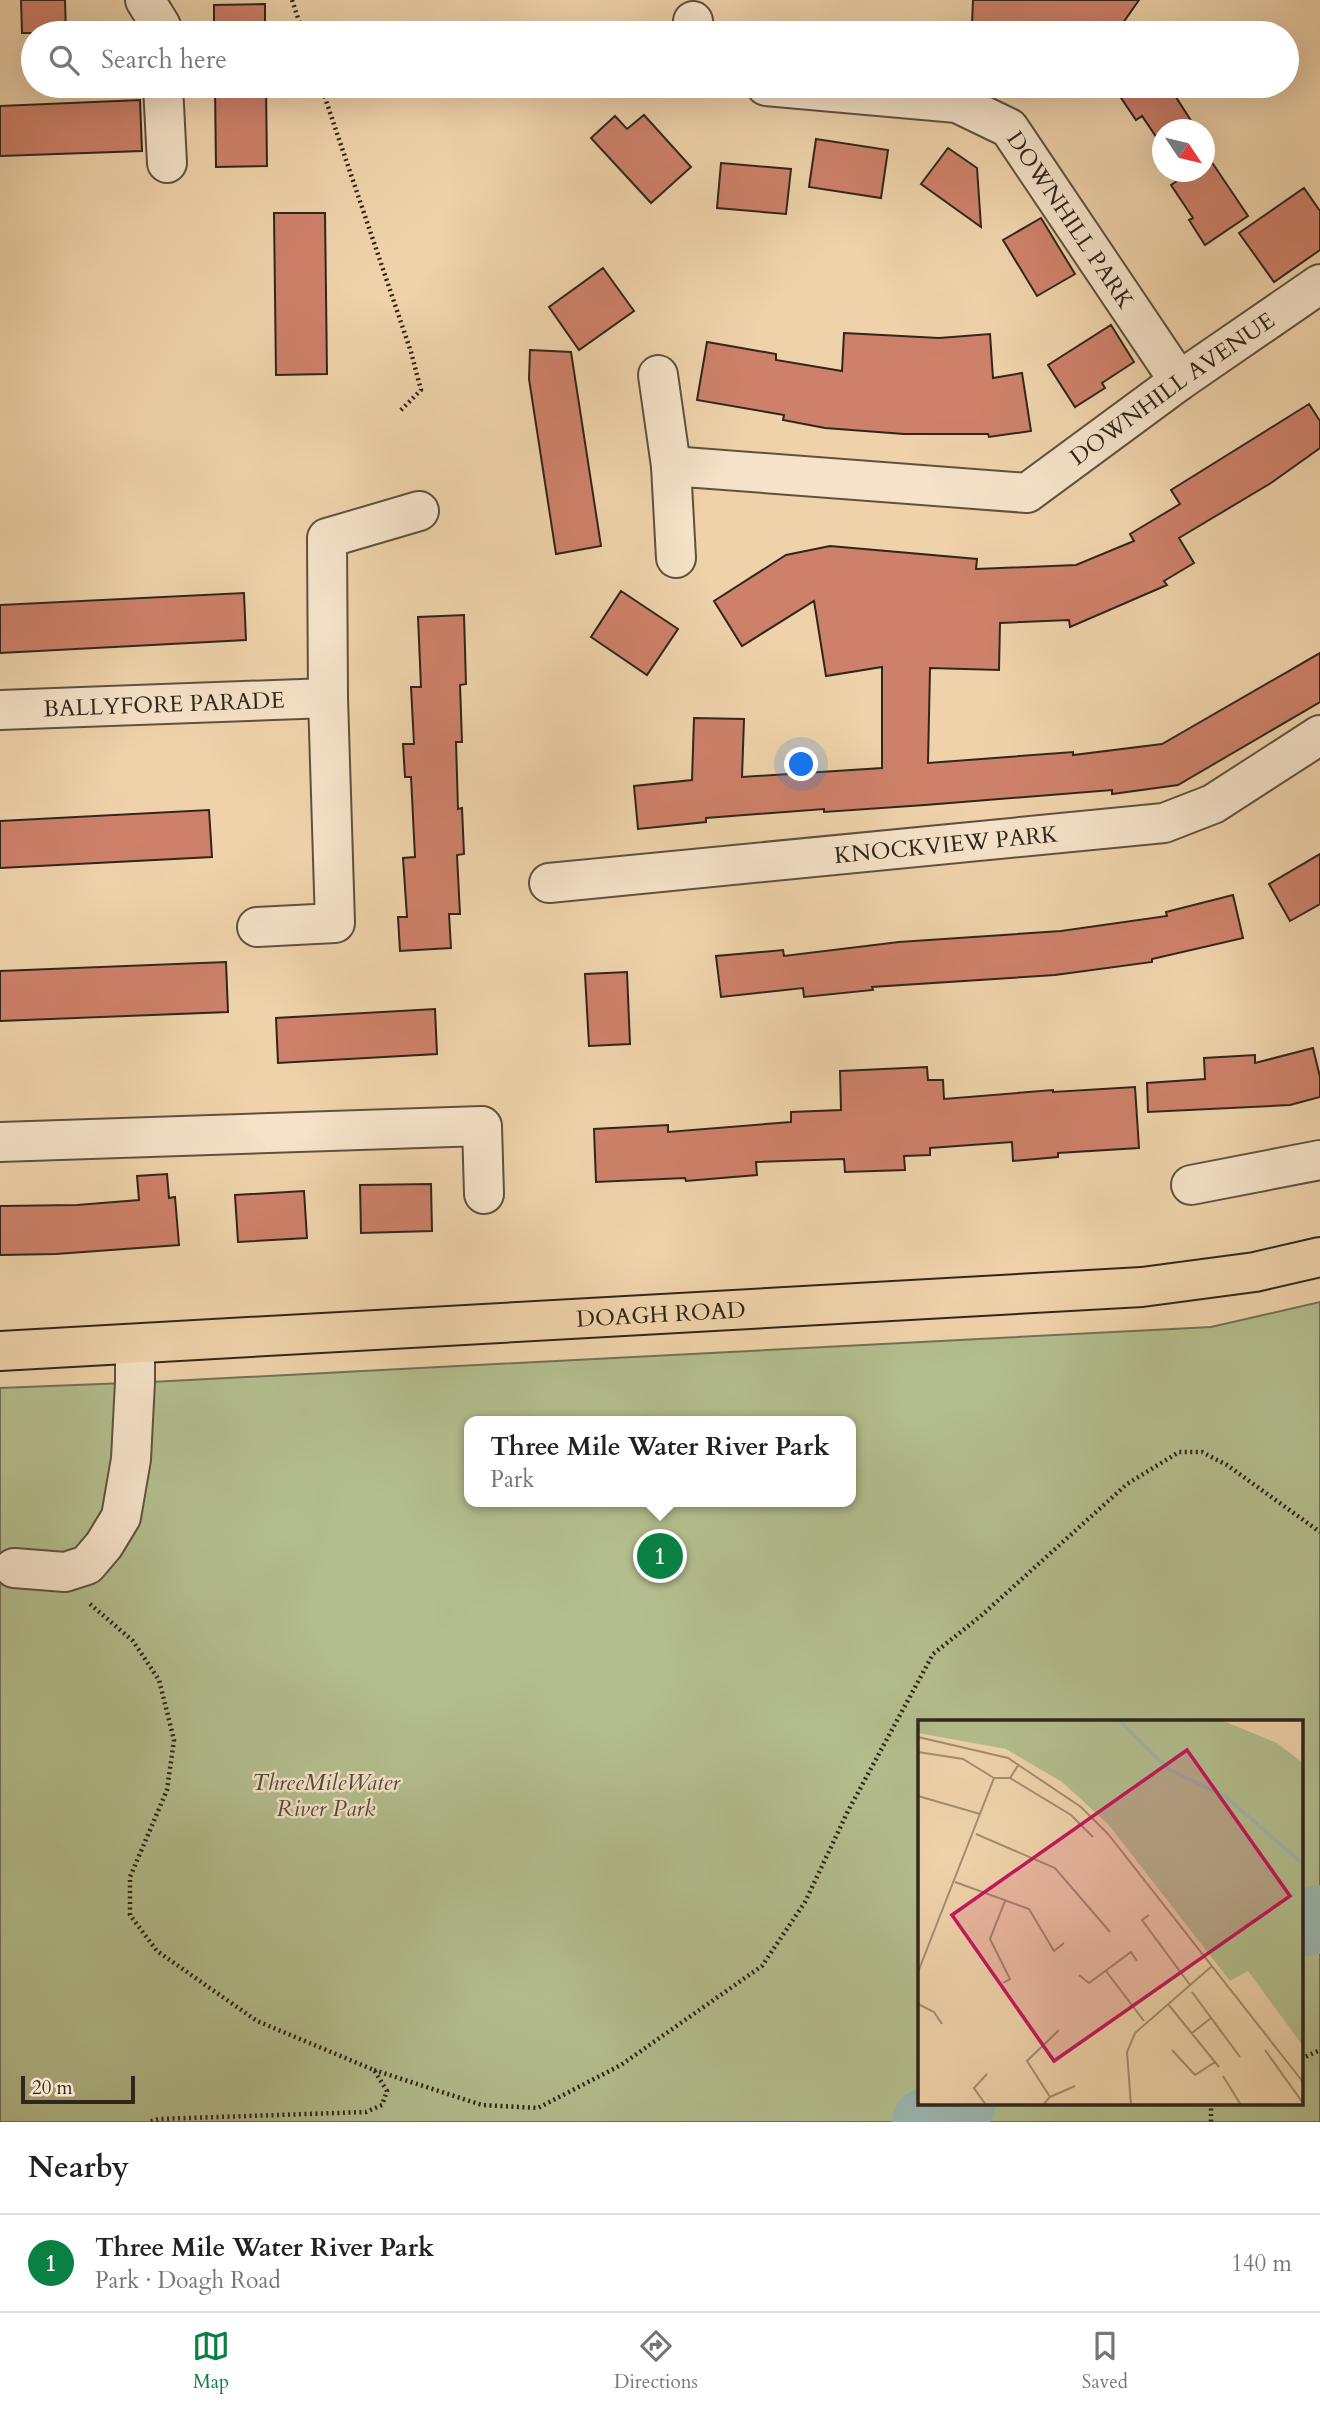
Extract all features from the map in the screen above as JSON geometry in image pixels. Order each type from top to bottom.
[{"type":"main road","name":"DOAGH ROAD","points":[[0,1351],[1142,1287],[1255,1272],[1320,1257]]},
{"type":"street","points":[[145,0],[157,21]]},
{"type":"street","points":[[164,98],[167,163]]},
{"type":"street","name":"DOWNHILL PARK","points":[[901,98],[957,103],[1009,128],[1179,381]]},
{"type":"street","name":"DOWNHILL AVENUE","points":[[671,466],[1027,493],[1179,381],[1320,284]]},
{"type":"street","points":[[658,375],[671,466],[676,558]]},
{"type":"street","points":[[257,927],[335,923],[328,698],[327,538],[419,511]]},
{"type":"street","name":"BALLYFORE PARADE","points":[[0,710],[328,698]]},
{"type":"street","name":"KNOCKVIEW PARK","points":[[549,883],[1164,823],[1213,804],[1320,735]]},
{"type":"street","points":[[0,1142],[482,1126],[484,1194]]},
{"type":"street","points":[[1191,1185],[1320,1160]]},
{"type":"street","points":[[14,1569],[65,1572],[87,1564],[104,1545],[121,1517],[131,1459],[135,1344]]},
{"type":"path","points":[[292,0],[299,21]]},
{"type":"path","points":[[325,98],[411,352],[421,390],[399,412]]},
{"type":"path","points":[[84,1599],[132,1641],[159,1680],[174,1740],[167,1790],[130,1877],[130,1915],[157,1951],[257,2021],[374,2070],[482,2105],[538,2108],[621,2065],[762,1966],[804,1902],[848,1811],[933,1654],[982,1615],[1127,1484],[1179,1452],[1202,1452],[1227,1465],[1320,1532]]},
{"type":"path","points":[[1302,2059],[1320,2050]]},
{"type":"path","points":[[148,2122],[159,2119],[366,2112],[382,2105],[387,2091],[374,2070]]},
{"type":"path","points":[[1211,2104],[1212,2122]]},
{"type":"green space","name":"ThreeMileWater River Park","points":[[1320,1302],[1320,2122],[0,2122],[0,1388],[1211,1327]]},
{"type":"building","points":[[21,0],[65,0],[66,21],[22,21]]},
{"type":"building","points":[[973,0],[1139,0],[1124,21],[972,21]]},
{"type":"building","points":[[265,4],[265,21],[214,21],[214,5]]},
{"type":"building","points":[[215,98],[266,98],[267,166],[216,167]]},
{"type":"building","points":[[1121,98],[1177,98],[1190,119],[1152,119],[1152,131],[1142,116],[1136,120]]},
{"type":"building","points":[[140,100],[142,151],[0,156],[0,106]]},
{"type":"building","points":[[644,115],[691,167],[651,203],[591,138],[615,116],[627,129]]},
{"type":"building","points":[[816,139],[888,150],[881,198],[809,187]]},
{"type":"building","points":[[948,148],[977,168],[981,227],[921,184]]},
{"type":"building","points":[[721,163],[791,169],[786,214],[717,208]]},
{"type":"building","points":[[1215,167],[1248,216],[1205,245],[1189,220],[1193,218],[1171,185],[1176,182],[1215,182]]},
{"type":"building","points":[[1304,188],[1320,211],[1320,250],[1274,282],[1239,233]]},
{"type":"building","points":[[274,213],[325,213],[327,374],[276,375]]},
{"type":"building","points":[[1041,218],[1075,274],[1037,296],[1003,240]]},
{"type":"building","points":[[603,268],[634,311],[579,350],[549,307]]},
{"type":"building","points":[[1111,325],[1134,362],[1102,383],[1105,388],[1075,407],[1048,365]]},
{"type":"building","points":[[844,333],[939,338],[990,334],[993,378],[1022,373],[1031,431],[989,437],[988,434],[904,434],[825,428],[783,420],[784,415],[697,400],[707,342],[776,354],[776,360],[842,371]]},
{"type":"building","points":[[530,350],[571,352],[601,546],[556,554],[529,379]]},
{"type":"building","points":[[1309,404],[1320,421],[1320,448],[1271,483],[1179,538],[1194,563],[1164,581],[1167,585],[1070,627],[1069,620],[1000,623],[999,670],[930,668],[928,763],[1073,752],[1073,755],[1162,744],[1320,653],[1320,702],[1178,785],[1112,794],[1112,790],[824,812],[824,809],[706,818],[706,822],[638,829],[634,786],[692,780],[694,718],[744,719],[742,777],[882,768],[882,667],[826,676],[814,601],[742,646],[714,601],[786,555],[830,546],[977,559],[976,569],[1076,565],[1134,541],[1130,534],[1180,504],[1171,490]]},
{"type":"building","points":[[621,591],[678,629],[647,675],[591,637]]},
{"type":"building","points":[[244,593],[246,640],[0,653],[0,605]]},
{"type":"building","points":[[464,615],[466,684],[460,685],[462,742],[456,742],[458,809],[462,808],[464,854],[457,855],[460,914],[449,914],[451,948],[400,951],[398,917],[407,917],[403,858],[415,857],[411,777],[405,777],[403,744],[414,744],[411,687],[421,687],[418,617]]},
{"type":"building","points":[[209,810],[212,857],[0,868],[0,821]]},
{"type":"building","points":[[1320,854],[1320,904],[1290,921],[1269,884]]},
{"type":"building","points":[[1233,895],[1243,938],[1152,959],[1152,962],[1055,975],[872,987],[873,990],[804,997],[803,988],[721,997],[716,956],[783,950],[784,956],[899,942],[1061,931],[1167,916],[1166,912]]},
{"type":"building","points":[[226,962],[228,1012],[0,1021],[0,971]]},
{"type":"building","points":[[627,972],[630,1044],[589,1046],[585,974]]},
{"type":"building","points":[[435,1009],[437,1054],[278,1063],[276,1018]]},
{"type":"building","points":[[1313,1048],[1320,1077],[1320,1097],[1290,1105],[1148,1112],[1147,1083],[1205,1079],[1204,1058],[1255,1055],[1255,1063]]},
{"type":"building","points":[[927,1067],[928,1080],[943,1080],[944,1099],[1053,1090],[1135,1087],[1139,1148],[1058,1153],[1058,1157],[1013,1161],[1012,1142],[930,1148],[930,1155],[904,1156],[905,1170],[845,1172],[844,1159],[756,1162],[757,1175],[686,1181],[685,1178],[596,1182],[594,1129],[668,1125],[668,1132],[791,1122],[791,1112],[841,1110],[840,1071]]},
{"type":"building","points":[[167,1174],[169,1198],[175,1197],[179,1245],[56,1254],[0,1255],[0,1206],[77,1205],[139,1200],[137,1176]]},
{"type":"building","points":[[431,1184],[432,1231],[361,1233],[360,1185]]},
{"type":"building","points":[[304,1191],[307,1238],[238,1242],[235,1195]]},
{"type":"waterway","points":[[1302,1923],[1320,1919]]},
{"type":"waterway","points":[[926,2122],[960,2104]]},
{"type":"place","name":"Three Mile Water River Park","points":[[660,1556]]}]
